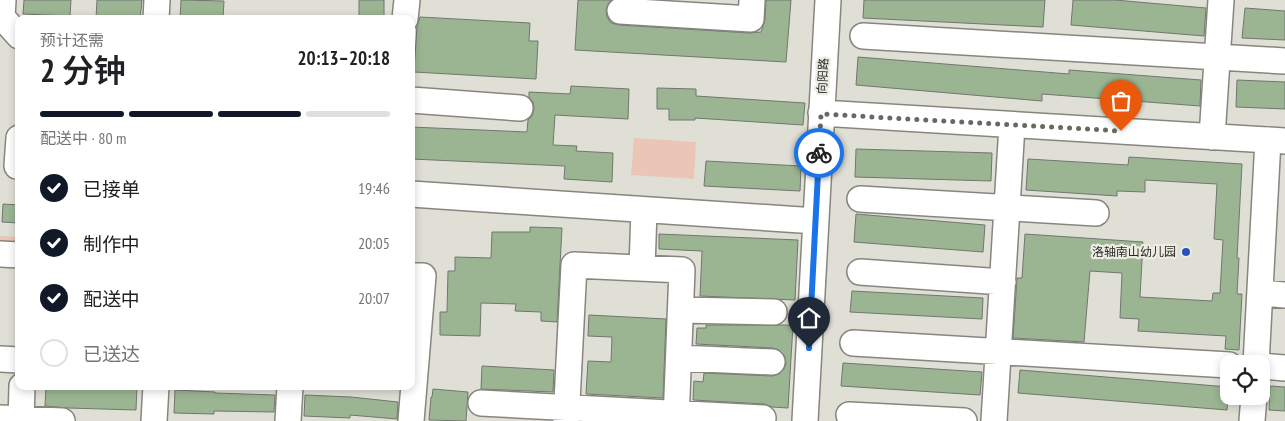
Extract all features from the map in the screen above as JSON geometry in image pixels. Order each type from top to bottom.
[{"type":"street","points":[[3,0],[2,17],[15,32]]},
{"type":"street","points":[[156,15],[157,0]]},
{"type":"street","points":[[405,15],[407,0]]},
{"type":"street","points":[[620,12],[670,7],[751,19],[752,0]]},
{"type":"street","name":"向阳路","points":[[805,421],[828,0]]},
{"type":"street","points":[[1212,136],[1220,0]]},
{"type":"street","points":[[863,36],[1285,61]]},
{"type":"street","points":[[415,100],[520,108]]},
{"type":"street","points":[[821,114],[1277,140],[1260,293],[1257,355]]},
{"type":"street","points":[[994,421],[1012,125]]},
{"type":"street","points":[[415,194],[816,221]]},
{"type":"street","points":[[860,199],[1096,213]]},
{"type":"street","points":[[642,268],[644,210]]},
{"type":"street","points":[[0,254],[15,255]]},
{"type":"street","points":[[566,414],[574,265],[682,270],[676,417]]},
{"type":"street","points":[[860,272],[1002,282]]},
{"type":"street","points":[[415,276],[422,276],[415,330]]},
{"type":"street","points":[[1260,293],[1285,295]]},
{"type":"street","points":[[681,310],[774,312]]},
{"type":"street","points":[[853,343],[1220,363]]},
{"type":"street","points":[[679,358],[772,362]]},
{"type":"street","points":[[0,359],[15,360]]},
{"type":"street","points":[[1270,367],[1285,368]]},
{"type":"street","points":[[21,390],[14,419],[62,421]]},
{"type":"street","points":[[154,421],[156,390]]},
{"type":"street","points":[[288,421],[290,390]]},
{"type":"street","points":[[411,421],[412,390]]},
{"type":"street","points":[[481,403],[566,414],[763,418]]},
{"type":"street","points":[[1252,421],[1253,405]]},
{"type":"street","points":[[849,415],[964,421]]},
{"type":"shaded area","points":[[634,138],[696,142],[694,179],[631,175]]},
{"type":"shaded area","points":[[0,236],[15,237],[15,246],[0,245]]},
{"type":"building","points":[[24,0],[71,0],[70,15],[23,14]]},
{"type":"building","points":[[97,0],[142,0],[140,15],[96,15]]},
{"type":"building","points":[[181,0],[224,1],[223,15],[180,15]]},
{"type":"building","points":[[359,0],[384,0],[384,15],[359,15]]},
{"type":"building","points":[[578,0],[611,0],[606,10],[607,17],[611,23],[619,25],[750,33],[761,32],[765,20],[766,0],[791,0],[786,62],[575,50]]},
{"type":"building","points":[[864,0],[1045,0],[1043,27],[863,18]]},
{"type":"building","points":[[1073,0],[1115,0],[1206,8],[1204,36],[1071,25]]},
{"type":"building","points":[[1245,8],[1285,11],[1285,40],[1242,38]]},
{"type":"building","points":[[420,17],[530,23],[529,41],[538,41],[536,79],[415,72],[417,26]]},
{"type":"building","points":[[858,57],[1069,74],[1069,70],[1201,80],[1200,106],[1042,94],[1042,101],[856,85]]},
{"type":"building","points":[[1237,80],[1285,82],[1285,109],[1236,107]]},
{"type":"building","points":[[571,86],[629,89],[628,119],[555,115],[553,145],[577,146],[576,151],[613,153],[612,182],[564,179],[565,166],[415,159],[415,127],[527,132],[528,120],[532,116],[534,109],[529,92],[570,94]]},
{"type":"building","points":[[657,88],[696,89],[696,96],[805,103],[803,125],[695,118],[695,120],[669,120],[669,109],[657,109]]},
{"type":"building","points":[[856,149],[992,153],[991,181],[855,177]]},
{"type":"building","points":[[1129,157],[1242,164],[1237,258],[1239,258],[1237,294],[1242,294],[1239,350],[1225,349],[1226,336],[1138,331],[1139,319],[1120,318],[1122,273],[1090,271],[1084,342],[1013,338],[1017,278],[1022,278],[1025,234],[1143,242],[1140,297],[1212,301],[1213,293],[1220,293],[1223,240],[1214,239],[1217,184],[1145,180],[1145,192],[1117,191],[1117,196],[1026,190],[1028,159],[1128,165]]},
{"type":"building","points":[[706,161],[801,166],[800,191],[704,186]]},
{"type":"building","points":[[3,204],[15,205],[15,223],[2,222]]},
{"type":"building","points":[[856,214],[985,225],[983,252],[854,242]]},
{"type":"building","points":[[530,227],[562,228],[557,322],[541,321],[541,312],[515,311],[516,304],[481,303],[480,336],[440,335],[440,312],[447,312],[448,271],[455,271],[455,257],[491,258],[492,232],[530,232]]},
{"type":"building","points":[[659,234],[798,240],[795,300],[700,296],[702,251],[659,249]]},
{"type":"building","points":[[852,291],[983,298],[982,319],[850,312]]},
{"type":"building","points":[[589,315],[666,319],[663,398],[586,394],[588,361],[611,362],[612,337],[588,336]]},
{"type":"building","points":[[706,325],[793,325],[788,408],[772,407],[764,404],[693,400],[694,381],[703,382],[704,373],[772,376],[779,374],[784,369],[786,363],[784,355],[779,350],[773,348],[696,344],[697,328],[706,328]]},
{"type":"building","points":[[843,363],[982,372],[980,395],[841,386]]},
{"type":"building","points":[[482,366],[554,370],[553,392],[481,389]]},
{"type":"building","points":[[1020,370],[1220,386],[1220,405],[1227,405],[1227,410],[1018,393]]},
{"type":"building","points":[[1270,386],[1285,387],[1285,411],[1269,410]]},
{"type":"building","points":[[433,389],[468,392],[466,421],[429,420]]},
{"type":"building","points":[[46,390],[137,390],[136,410],[45,406]]},
{"type":"building","points":[[175,390],[275,395],[274,412],[214,411],[214,414],[174,413]]},
{"type":"building","points":[[305,395],[398,402],[397,419],[350,415],[350,418],[304,416]]},
{"type":"way so far","points":[[819,153],[821,114],[1121,131]]},
{"type":"place","name":"洛轴南山幼儿园","points":[[1186,252]]},
{"type":"route","points":[[809,348],[819,153]]}]
